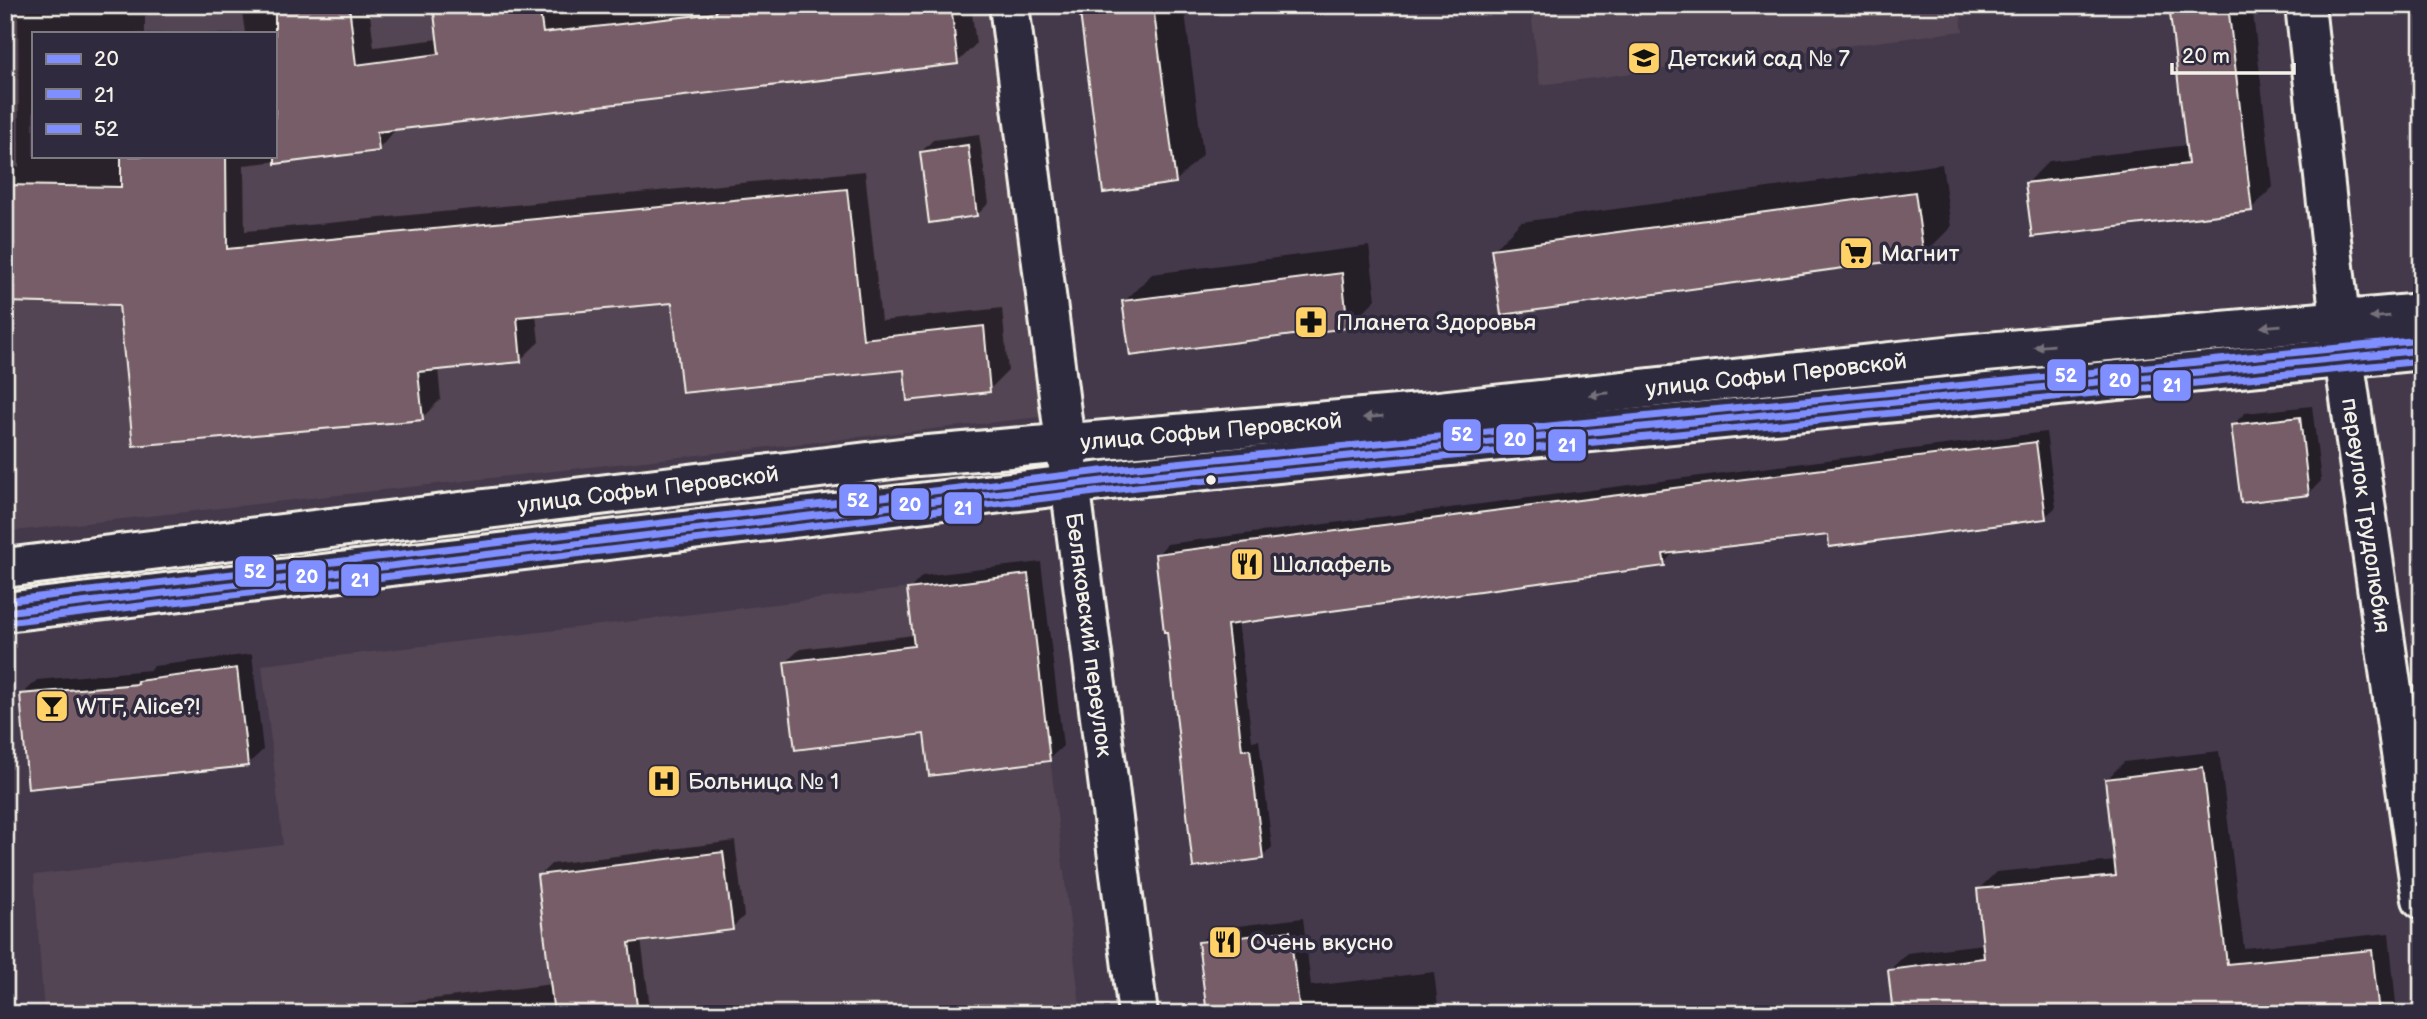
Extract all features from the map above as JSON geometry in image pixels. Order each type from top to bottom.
[{"type":"main road","name":"Беляковский переулок","points":[[1009,5],[1138,1014]]},
{"type":"main road","name":"переулок Трудолюбия","points":[[2305,5],[2339,320],[2422,899]]},
{"type":"main road","name":"улица Софьи Перовской","points":[[5,568],[917,456],[1421,413],[1964,354],[2422,313]]},
{"type":"main road","name":"улица Софьи Перовской","points":[[5,612],[1071,484],[2422,350]]},
{"type":"shaded area","points":[[5,5],[1009,5],[1059,415],[5,532]]},
{"type":"shaded area","name":"Детский сад № 7","points":[[1530,5],[1959,5],[1963,31],[1540,85]]},
{"type":"shaded area","name":"Больница № 1","points":[[1028,574],[1081,1014],[44,1014],[34,875],[283,845],[262,665]]},
{"type":"building","points":[[275,5],[349,5],[356,65],[439,54],[433,5],[539,5],[543,33],[716,13],[715,5],[951,5],[958,64],[377,132],[379,151],[275,164]]},
{"type":"building","points":[[1079,5],[1153,5],[1176,183],[1103,193]]},
{"type":"building","points":[[2169,5],[2228,5],[2252,211],[2032,237],[2025,183],[2188,164]]},
{"type":"building","points":[[968,145],[977,216],[929,223],[920,152]]},
{"type":"building","points":[[121,158],[226,158],[227,249],[847,189],[863,339],[984,326],[990,392],[907,401],[904,370],[682,393],[672,303],[517,317],[521,362],[418,372],[423,420],[133,446],[119,305],[5,302],[5,185],[121,187]]},
{"type":"building","points":[[1915,192],[1924,257],[1501,315],[1491,249]]},
{"type":"building","points":[[1342,273],[1348,328],[1130,356],[1122,301]]},
{"type":"building","points":[[2300,417],[2309,495],[2241,503],[2231,425]]},
{"type":"building","points":[[2036,442],[2046,519],[1829,547],[1828,535],[1663,554],[1665,566],[1227,625],[1242,750],[1250,749],[1263,859],[1193,868],[1167,632],[1164,632],[1155,554]]},
{"type":"building","points":[[1028,574],[1050,761],[929,776],[924,734],[795,750],[784,662],[914,646],[907,589]]},
{"type":"building","points":[[237,668],[248,766],[28,789],[20,694],[138,684],[137,681]]},
{"type":"building","points":[[2203,767],[2227,964],[2372,950],[2379,1014],[1893,1014],[1888,970],[1984,958],[1977,889],[2116,876],[2105,779]]},
{"type":"building","points":[[723,852],[733,930],[629,943],[638,1014],[554,1014],[537,875]]},
{"type":"building","points":[[1290,931],[1300,1014],[1207,1014],[1198,942]]},
{"type":"transit line","name":"52","points":[[5,601],[1135,467],[2421,340]]},
{"type":"transit line","name":"20","points":[[5,612],[1136,477],[2422,350]]},
{"type":"transit line","name":"21","points":[[6,622],[1137,487],[2422,361]]},
{"type":"place","name":"Детский сад № 7","points":[[1644,58]]},
{"type":"place","name":"Магнит","points":[[1856,253]]},
{"type":"place","name":"Планета Здоровья","points":[[1311,322]]},
{"type":"place","name":"Шалафель","points":[[1247,564]]},
{"type":"place","name":"WTF, Alice?!","points":[[52,706]]},
{"type":"place","name":"Больница № 1","points":[[664,781]]},
{"type":"place","name":"Очень вкусно","points":[[1225,942]]}]
